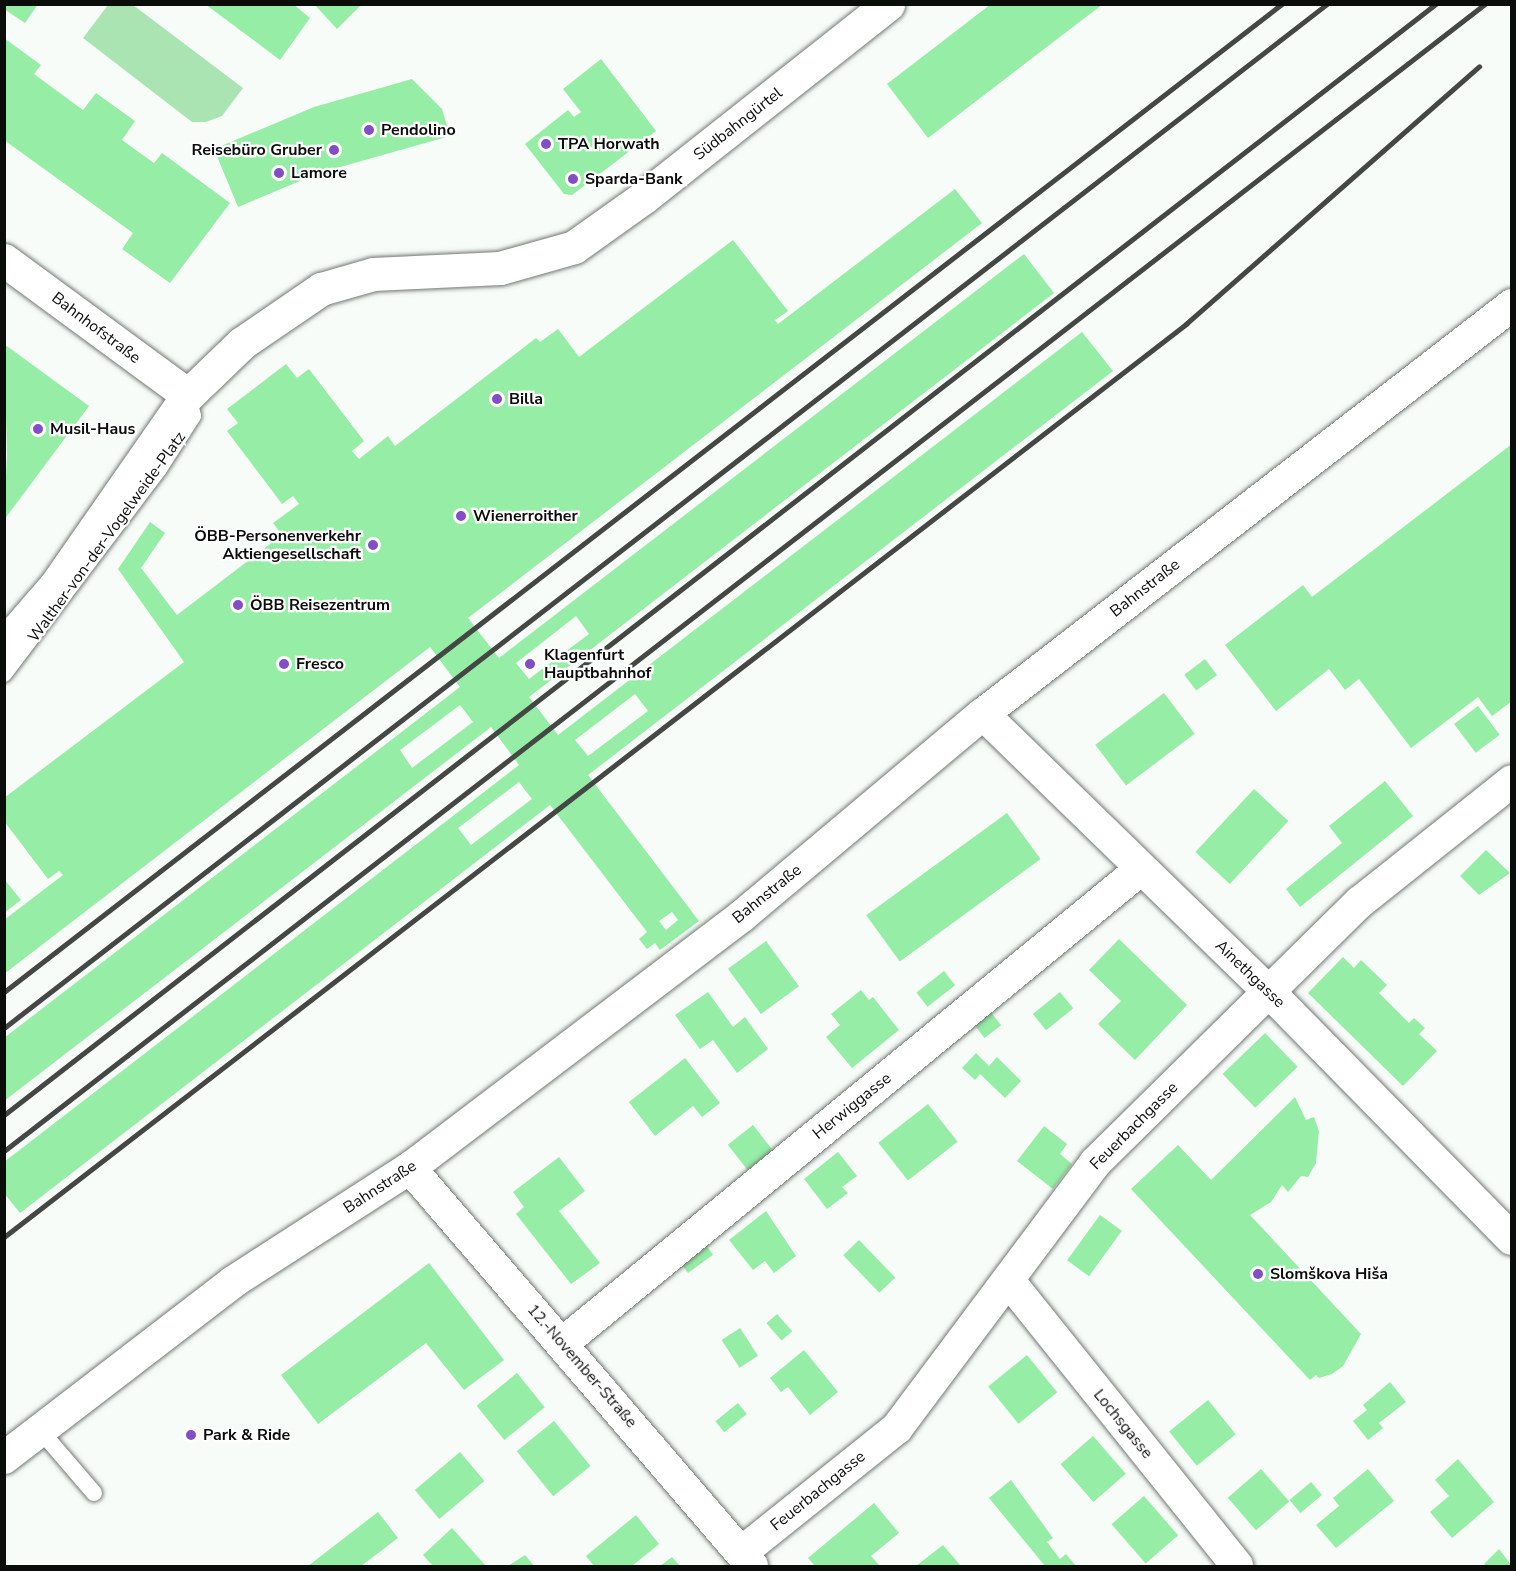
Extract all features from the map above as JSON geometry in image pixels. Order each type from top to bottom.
[{"type":"street","name":"Südbahngürtel","points":[[445,270],[500,268],[574,247],[644,197],[888,4]]},
{"type":"street","name":"Bahnhofstraße","points":[[4,260],[188,395]]},
{"type":"street","name":"Walther-von-der-Vogelweide-Platz","points":[[4,645],[40,605],[111,510],[188,395],[242,343],[321,289],[373,274],[445,270]]},
{"type":"street","name":"Bahnstraße","points":[[4,1458],[233,1282],[410,1168],[742,916],[983,714],[1512,306]]},
{"type":"street","name":"Ainethgasse","points":[[983,714],[1270,993],[1512,1239]]},
{"type":"street","name":"Feuerbachgasse","points":[[746,1560],[897,1428],[1095,1163],[1360,902],[1512,781]]},
{"type":"street","name":"Herwiggasse","points":[[563,1343],[1141,869]]},
{"type":"street","name":"12.-November-Straße","points":[[410,1168],[563,1343],[746,1560]]},
{"type":"street","name":"Lochsgasse","points":[[1009,1281],[1237,1566]]},
{"type":"lane","name":"Walther-von-der-Vogelweide-Platz","points":[[4,674],[159,469],[193,416],[188,395]]},
{"type":"lane","points":[[4,628],[40,605]]},
{"type":"lane","points":[[40,1430],[94,1493]]},
{"type":"green space","points":[[108,5],[133,5],[243,88],[222,116],[206,122],[192,122],[83,38]]},
{"type":"building","points":[[4,4],[38,4],[25,23],[4,9]]},
{"type":"building","points":[[205,4],[293,4],[310,18],[280,60]]},
{"type":"building","points":[[314,4],[362,4],[337,29]]},
{"type":"building","points":[[991,4],[1103,4],[928,138],[887,84]]},
{"type":"building","points":[[4,38],[41,65],[34,74],[83,110],[96,93],[135,121],[122,140],[154,163],[162,153],[230,203],[170,283],[122,249],[133,233],[4,140]]},
{"type":"building","points":[[601,59],[656,131],[572,195],[564,194],[525,144],[568,110],[574,117],[581,112],[563,89]]},
{"type":"building","points":[[412,79],[442,109],[450,136],[319,173],[238,207],[214,149],[314,107]]},
{"type":"building","points":[[955,189],[982,223],[468,618],[499,658],[1024,254],[1054,293],[529,697],[558,735],[1082,332],[1113,371],[588,775],[699,921],[660,950],[655,943],[647,949],[639,939],[647,932],[550,805],[20,1213],[4,1193],[4,1162],[519,765],[491,727],[4,1101],[4,1038],[460,687],[430,647],[4,974],[4,920],[63,875],[59,871],[48,879],[4,821],[4,798],[184,662],[118,569],[150,522],[165,533],[141,568],[177,615],[282,535],[273,523],[299,504],[293,496],[282,504],[227,431],[238,423],[227,409],[286,364],[297,378],[309,369],[364,441],[352,451],[359,459],[388,436],[395,446],[536,338],[540,342],[558,329],[579,357],[733,240],[788,311],[775,320],[778,324]],"holes":[[[576,616],[589,634],[529,679],[516,663]],[[635,694],[648,711],[588,756],[575,740]],[[460,705],[473,722],[412,768],[400,750]],[[519,782],[532,799],[471,845],[458,828]],[[672,912],[678,920],[666,930],[659,921]]]},
{"type":"building","name":"Musil-Haus","points":[[4,344],[89,406],[4,520],[7,455]]},
{"type":"building","points":[[1512,444],[1512,701],[1492,716],[1478,697],[1411,748],[1359,679],[1345,690],[1329,669],[1276,711],[1225,645],[1303,585],[1312,597]]},
{"type":"building","points":[[1205,659],[1217,675],[1196,691],[1184,675]]},
{"type":"building","points":[[1164,693],[1195,734],[1126,785],[1095,745]]},
{"type":"building","points":[[1478,706],[1500,735],[1476,753],[1454,724]]},
{"type":"building","points":[[1385,781],[1413,816],[1300,907],[1286,889],[1342,843],[1329,826]]},
{"type":"building","points":[[1254,789],[1288,821],[1230,884],[1195,852]]},
{"type":"building","points":[[1007,813],[1041,859],[900,961],[866,915]]},
{"type":"building","points":[[1486,850],[1510,873],[1479,895],[1460,876]]},
{"type":"building","points":[[4,879],[21,900],[4,913]]},
{"type":"building","points":[[1119,939],[1187,1005],[1135,1060],[1098,1024],[1121,1001],[1089,970]]},
{"type":"building","points":[[766,941],[799,986],[761,1014],[728,969]]},
{"type":"building","points":[[1343,957],[1354,968],[1361,960],[1387,985],[1379,993],[1409,1023],[1414,1018],[1425,1028],[1419,1034],[1437,1051],[1403,1086],[1308,993]]},
{"type":"building","points":[[944,971],[955,985],[928,1007],[916,993]]},
{"type":"building","points":[[861,990],[869,1000],[873,997],[899,1030],[852,1068],[826,1037],[840,1025],[831,1014]]},
{"type":"building","points":[[708,992],[733,1027],[745,1017],[768,1049],[737,1073],[713,1040],[700,1049],[675,1015]]},
{"type":"building","points":[[1060,992],[1073,1008],[1046,1030],[1033,1014]]},
{"type":"building","points":[[990,1011],[1001,1025],[985,1038],[973,1024]]},
{"type":"building","points":[[1265,1033],[1298,1067],[1255,1108],[1223,1074]]},
{"type":"building","points":[[976,1053],[989,1066],[997,1057],[1021,1081],[1005,1098],[980,1074],[975,1080],[962,1068]]},
{"type":"building","points":[[685,1058],[720,1103],[702,1117],[693,1106],[655,1136],[629,1102]]},
{"type":"building","name":"Slomškova Hiša","points":[[1295,1097],[1306,1120],[1314,1117],[1319,1131],[1316,1163],[1308,1177],[1301,1176],[1288,1192],[1282,1185],[1271,1202],[1250,1215],[1361,1334],[1343,1366],[1332,1374],[1319,1378],[1316,1375],[1310,1380],[1131,1189],[1178,1145],[1211,1180]]},
{"type":"building","points":[[928,1104],[958,1142],[908,1181],[878,1143]]},
{"type":"building","points":[[753,1125],[775,1153],[750,1173],[728,1145]]},
{"type":"building","points":[[1044,1126],[1067,1144],[1060,1154],[1072,1164],[1053,1189],[1017,1161]]},
{"type":"building","points":[[838,1152],[857,1176],[842,1187],[848,1193],[827,1209],[804,1179]]},
{"type":"building","points":[[559,1157],[585,1191],[559,1211],[600,1263],[571,1284],[516,1214],[524,1207],[513,1192]]},
{"type":"building","points":[[766,1211],[796,1256],[774,1273],[765,1261],[753,1270],[729,1240]]},
{"type":"building","points":[[1100,1215],[1122,1231],[1089,1276],[1067,1260]]},
{"type":"building","points":[[859,1240],[895,1277],[879,1293],[843,1255]]},
{"type":"building","points":[[703,1241],[713,1255],[688,1273],[678,1259]]},
{"type":"building","points":[[429,1263],[504,1360],[464,1390],[426,1343],[318,1424],[281,1375]]},
{"type":"building","points":[[777,1314],[792,1331],[782,1341],[766,1323]]},
{"type":"building","points":[[740,1328],[758,1356],[740,1368],[722,1340]]},
{"type":"building","points":[[804,1350],[838,1392],[810,1415],[788,1387],[781,1392],[770,1378]]},
{"type":"building","points":[[1027,1355],[1057,1392],[1018,1424],[988,1386]]},
{"type":"building","points":[[517,1373],[545,1407],[504,1440],[477,1406]]},
{"type":"building","points":[[1390,1382],[1406,1402],[1379,1423],[1383,1428],[1368,1440],[1353,1421],[1367,1410],[1363,1405]]},
{"type":"building","points":[[1208,1400],[1236,1434],[1197,1466],[1169,1431]]},
{"type":"building","points":[[738,1403],[747,1414],[724,1432],[715,1421]]},
{"type":"building","points":[[554,1421],[591,1466],[553,1496],[517,1451]]},
{"type":"building","points":[[1093,1436],[1126,1474],[1093,1502],[1061,1464]]},
{"type":"building","points":[[460,1452],[484,1481],[439,1519],[415,1490]]},
{"type":"building","points":[[1458,1459],[1494,1502],[1452,1538],[1430,1512],[1449,1496],[1435,1480]]},
{"type":"building","points":[[1261,1469],[1289,1501],[1256,1530],[1228,1498]]},
{"type":"building","points":[[1368,1469],[1394,1501],[1336,1548],[1316,1525],[1339,1506],[1333,1498]]},
{"type":"building","points":[[1011,1480],[1053,1538],[1047,1542],[1060,1559],[1066,1554],[1076,1566],[1045,1566],[989,1498]]},
{"type":"building","points":[[1311,1482],[1322,1495],[1300,1513],[1290,1500]]},
{"type":"building","points":[[1144,1496],[1178,1535],[1146,1563],[1112,1524]]},
{"type":"building","points":[[874,1503],[899,1533],[871,1556],[880,1566],[815,1566],[808,1558]]},
{"type":"building","points":[[378,1512],[398,1538],[361,1566],[308,1566]]},
{"type":"building","points":[[636,1515],[659,1544],[632,1566],[594,1566],[586,1556]]},
{"type":"building","points":[[452,1528],[486,1566],[433,1566],[423,1555]]},
{"type":"building","points":[[943,1545],[961,1566],[916,1566]]},
{"type":"building","points":[[1499,1549],[1512,1566],[1486,1566],[1484,1564]]},
{"type":"building","points":[[525,1555],[534,1566],[508,1566]]},
{"type":"building","points":[[672,1557],[680,1566],[660,1566]]},
{"type":"railway","points":[[4,992],[1282,4]]},
{"type":"railway","points":[[4,1028],[1327,4]]},
{"type":"railway","points":[[4,1115],[1436,4]]},
{"type":"railway","points":[[4,1151],[1485,4]]},
{"type":"railway","points":[[4,1237],[1186,324],[1479,67]]},
{"type":"place","name":"Pendolino","points":[[369,130]]},
{"type":"place","name":"TPA Horwath","points":[[546,144]]},
{"type":"place","name":"Reisebüro Gruber","points":[[334,150]]},
{"type":"place","name":"Lamore","points":[[279,173]]},
{"type":"place","name":"Sparda-Bank","points":[[573,179]]},
{"type":"place","name":"Billa","points":[[497,399]]},
{"type":"place","name":"Musil-Haus","points":[[38,429]]},
{"type":"place","name":"Wienerroither","points":[[461,516]]},
{"type":"place","name":"ÖBB-Personenverkehr Aktiengesellschaft","points":[[373,545]]},
{"type":"place","name":"ÖBB Reisezentrum","points":[[238,605]]},
{"type":"place","name":"Fresco","points":[[284,664]]},
{"type":"place","name":"Klagenfurt Hauptbahnhof","points":[[530,664]]},
{"type":"place","name":"Slomškova Hiša","points":[[1258,1274]]},
{"type":"place","name":"Park & Ride","points":[[191,1435]]}]
